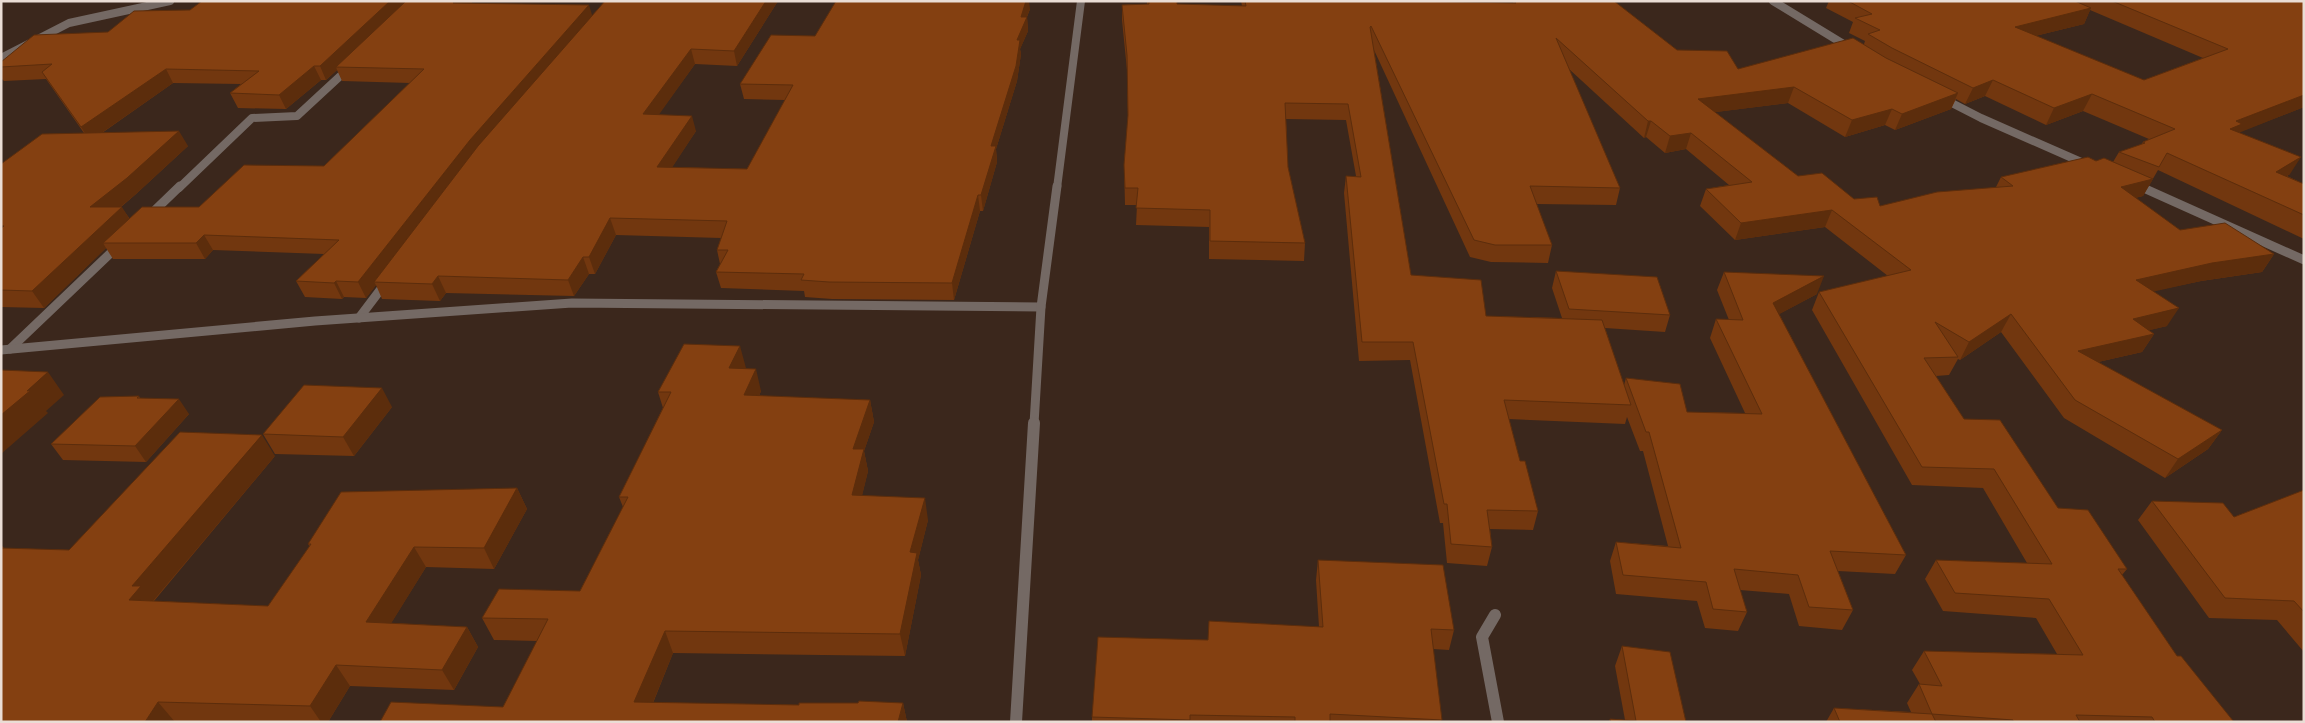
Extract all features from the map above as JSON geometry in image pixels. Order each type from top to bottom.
[{"type":"street","points":[[1,58],[69,23],[170,1]]},
{"type":"street","points":[[1016,722],[1041,307],[1080,1]]},
{"type":"street","points":[[1773,1],[1858,53]]},
{"type":"street","points":[[145,220],[252,118],[297,116],[353,64]]},
{"type":"street","points":[[1937,96],[1981,118],[2094,167]]},
{"type":"street","points":[[2129,182],[2304,260]]},
{"type":"street","points":[[6,349],[124,240]]},
{"type":"street","points":[[359,318],[394,273]]},
{"type":"street","points":[[6,349],[359,318],[572,303],[1041,307]]},
{"type":"street","points":[[1495,615],[1482,637],[1498,722]]},
{"type":"building","points":[[202,1],[390,1],[320,66],[314,66],[279,95],[230,93],[259,71],[166,69],[81,127],[42,72],[52,64],[1,67],[1,62],[34,35],[108,32],[134,11],[190,10]]},
{"type":"building","points":[[406,1],[589,5],[470,140],[358,282],[296,281],[339,240],[204,235],[196,243],[103,243],[142,207],[199,207],[244,165],[324,166],[424,69],[336,67]]},
{"type":"building","points":[[605,1],[766,1],[734,51],[691,49],[643,114],[692,116],[657,167],[747,169],[793,85],[740,84],[771,35],[815,36],[836,1],[1026,1],[1021,17],[1027,17],[1017,40],[1020,40],[1016,66],[991,146],[996,146],[981,195],[978,195],[952,283],[829,282],[801,280],[804,274],[716,272],[728,250],[717,250],[727,221],[610,218],[589,257],[583,257],[568,280],[438,276],[432,284],[374,282],[478,146]]},
{"type":"building","points":[[1149,1],[1177,1],[1177,4],[1246,6],[1245,1],[1516,3],[1514,1],[1614,1],[1677,50],[1727,51],[1738,69],[1853,38],[1886,58],[1958,93],[1902,114],[1892,109],[1852,120],[1794,87],[1698,99],[1798,176],[1822,173],[1854,199],[1877,197],[1880,206],[1937,192],[2013,186],[2001,177],[2088,157],[2096,161],[2104,158],[2153,179],[2121,187],[2180,230],[2225,223],[2274,254],[2212,263],[2136,280],[2179,308],[2133,319],[2154,334],[2078,351],[2222,430],[2178,459],[2075,400],[2011,314],[1969,342],[1935,322],[1958,357],[1924,358],[1964,419],[2000,420],[2058,508],[2088,510],[2127,569],[2118,569],[2177,656],[2181,656],[2234,722],[2155,722],[2152,717],[2076,715],[2080,722],[2013,722],[2013,720],[1932,714],[1919,684],[1942,686],[1924,651],[2083,655],[2049,599],[1955,593],[1936,560],[2052,564],[1994,469],[1922,467],[1819,292],[1911,270],[1832,210],[1741,223],[1706,189],[1752,182],[1691,133],[1670,136],[1651,121],[1648,121],[1556,38],[1620,188],[1530,186],[1552,245],[1495,245],[1474,240],[1371,26],[1411,275],[1481,280],[1486,316],[1602,320],[1631,405],[1504,400],[1520,461],[1525,461],[1538,511],[1487,510],[1492,547],[1451,544],[1447,504],[1444,504],[1413,342],[1362,342],[1346,176],[1361,177],[1348,104],[1285,103],[1288,167],[1305,243],[1210,241],[1210,210],[1136,208],[1138,188],[1125,188],[1124,165],[1128,115],[1127,55],[1122,5],[1149,4]]},
{"type":"building","points":[[1848,1],[2075,1],[2091,8],[2015,27],[2144,80],[2228,49],[2112,1],[2304,1],[2304,95],[2236,121],[2242,124],[2230,129],[2301,157],[2276,172],[2304,184],[2304,215],[2167,153],[2159,167],[2119,152],[2145,143],[2143,142],[2175,129],[2092,94],[2054,108],[1993,80],[1973,88],[1868,34],[1880,30],[1855,18],[1872,14]]},
{"type":"building","points":[[179,131],[127,178],[90,207],[122,207],[32,291],[1,290],[1,228],[4,226],[1,226],[1,164],[42,134]]},
{"type":"building","points":[[1556,271],[1657,277],[1670,315],[1569,309]]},
{"type":"building","points":[[1724,272],[1824,276],[1773,303],[1906,555],[1830,551],[1853,610],[1809,607],[1798,575],[1734,569],[1747,612],[1713,609],[1706,582],[1623,575],[1616,542],[1681,548],[1649,432],[1646,432],[1626,378],[1680,384],[1687,412],[1762,414],[1716,319],[1743,320]]},
{"type":"building","points":[[684,344],[740,346],[729,368],[756,369],[744,395],[870,400],[853,449],[864,449],[852,495],[925,498],[910,552],[917,553],[900,634],[665,631],[634,702],[799,705],[799,703],[858,703],[859,701],[903,703],[898,722],[380,722],[391,702],[503,707],[548,619],[482,618],[499,589],[580,591],[628,497],[619,497],[671,392],[658,392]]},
{"type":"building","points":[[1,370],[48,372],[27,391],[31,390],[1,415]]},
{"type":"building","points":[[304,385],[382,388],[343,437],[263,434]]},
{"type":"building","points":[[139,396],[137,398],[179,399],[135,446],[51,444],[100,397]]},
{"type":"building","points":[[180,432],[262,435],[132,586],[141,586],[129,600],[268,606],[311,544],[308,544],[341,492],[517,488],[484,548],[414,547],[366,622],[467,627],[442,670],[336,665],[310,706],[158,702],[145,722],[1,722],[1,548],[69,550]]},
{"type":"building","points":[[2304,490],[2304,612],[2294,601],[2225,598],[2152,501],[2223,503],[2234,517]]},
{"type":"building","points":[[1318,560],[1443,565],[1454,630],[1431,629],[1442,720],[1330,714],[1330,722],[1295,722],[1295,717],[1190,715],[1190,720],[1092,717],[1098,637],[1208,640],[1209,621],[1323,627]]},
{"type":"building","points":[[1622,646],[1670,652],[1686,722],[1611,722],[1610,719],[1636,721]]},
{"type":"building","points":[[1834,708],[1932,714],[1936,722],[1840,722]]}]
